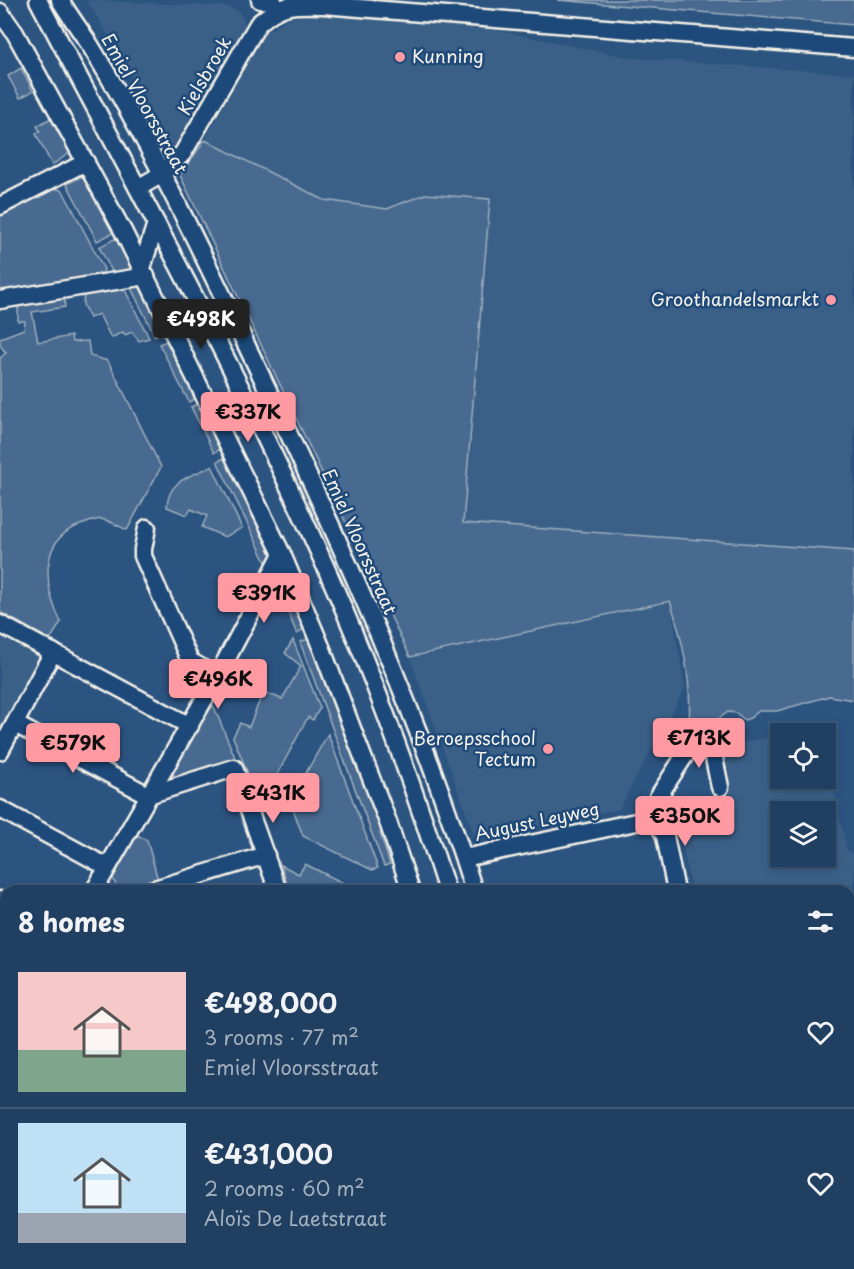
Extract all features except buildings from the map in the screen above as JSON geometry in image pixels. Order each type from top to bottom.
[{"type":"street","points":[[38,0],[241,388],[318,551],[384,708],[445,885]]},
{"type":"street","name":"Emiel Vloorsstraat","points":[[60,0],[90,46],[162,174],[279,412],[358,584],[423,745],[472,885]]},
{"type":"street","points":[[260,0],[273,1],[276,9],[288,5],[323,5],[854,48]]},
{"type":"street","name":"Kielsbroek","points":[[138,188],[162,174],[183,153],[258,24],[276,9]]},
{"type":"street","points":[[2,18],[86,162],[144,272],[282,554],[352,728],[409,885]]},
{"type":"street","points":[[0,206],[86,162]]},
{"type":"street","points":[[144,272],[148,241],[156,223]]},
{"type":"street","points":[[0,300],[144,272]]},
{"type":"street","points":[[147,528],[142,549],[143,556],[190,661],[217,677]]},
{"type":"street","points":[[97,885],[190,726],[282,554]]},
{"type":"street","points":[[0,624],[190,726]]},
{"type":"street","points":[[0,751],[54,652]]},
{"type":"street","points":[[15,724],[148,795],[234,768],[276,885]]},
{"type":"street","points":[[675,885],[665,836],[655,818],[658,797],[689,750],[711,744],[720,787]]},
{"type":"street","points":[[0,809],[107,867]]},
{"type":"street","name":"August Leyweg","points":[[464,858],[655,818]]},
{"type":"street","points":[[168,885],[266,855]]},
{"type":"shaded area","points":[[86,0],[230,7],[238,11],[244,20],[244,29],[178,146],[177,160],[105,29]]},
{"type":"shaded area","points":[[557,0],[854,0],[854,25]]},
{"type":"shaded area","points":[[311,15],[479,27],[631,58],[854,74],[854,551],[463,523],[490,199],[425,194],[387,209],[324,200],[205,140],[264,34],[288,18]]},
{"type":"shaded area","points":[[21,68],[33,91],[20,98],[8,76]]},
{"type":"shaded area","points":[[54,116],[71,152],[52,165],[36,134],[40,131],[37,126]]},
{"type":"shaded area","points":[[205,140],[324,200],[387,209],[425,194],[490,199],[463,523],[854,551],[854,700],[829,696],[777,711],[759,711],[745,720],[736,713],[728,712],[711,724],[693,726],[689,722],[689,691],[685,661],[670,601],[410,657],[180,175]]},
{"type":"shaded area","points":[[82,176],[88,178],[117,231],[97,241],[67,184]]},
{"type":"shaded area","points":[[55,188],[63,191],[104,269],[102,275],[0,296],[0,216]]},
{"type":"shaded area","points":[[120,236],[132,266],[127,274],[114,275],[99,247]]},
{"type":"shaded area","points":[[129,284],[139,284],[144,288],[163,326],[161,332],[155,336]]},
{"type":"shaded area","points":[[123,286],[149,338],[139,341],[132,332],[125,335],[123,332],[111,338],[99,314],[90,318],[83,305],[84,292]]},
{"type":"shaded area","points":[[64,297],[65,307],[32,312],[38,342],[71,336],[72,342],[88,341],[90,356],[108,361],[161,467],[127,530],[99,519],[68,531],[58,540],[51,552],[48,580],[55,609],[61,622],[50,640],[0,612],[0,358],[6,353],[0,345],[0,338],[24,329],[25,321],[18,321],[18,305]]},
{"type":"shaded area","points":[[170,342],[200,396],[189,402],[159,344]]},
{"type":"shaded area","points":[[203,402],[222,448],[214,453],[191,407]]},
{"type":"shaded area","points":[[224,458],[229,459],[273,553],[266,562],[218,463]]},
{"type":"shaded area","points":[[212,466],[242,528],[225,537],[202,527],[207,516],[191,509],[187,515],[167,507],[168,498],[176,485],[189,476]]},
{"type":"shaded area","points":[[278,577],[287,581],[304,626],[297,634],[274,580]]},
{"type":"shaded area","name":"Beroepsschool Tectum","points":[[670,601],[685,688],[619,809],[476,840],[410,657]]},
{"type":"shaded area","points":[[0,637],[38,657],[0,729]]},
{"type":"shaded area","points":[[308,639],[386,831],[380,833],[390,864],[384,866],[300,642]]},
{"type":"shaded area","points":[[293,640],[320,708],[313,720],[308,717],[261,805],[233,737],[240,723],[249,727],[263,692],[282,699],[301,666],[285,653]]},
{"type":"shaded area","points":[[211,707],[214,707],[236,760],[175,777],[172,772]]},
{"type":"shaded area","points":[[328,734],[378,868],[372,870],[303,836],[290,801]]},
{"type":"shaded area","points":[[770,737],[770,789],[833,789],[836,801],[770,801],[770,867],[836,867],[836,802],[847,850],[854,855],[854,885],[691,885],[675,811],[707,805],[730,795],[719,748]]},
{"type":"shaded area","points":[[137,835],[147,840],[158,880],[140,885],[116,885],[113,878]]},
{"type":"shaded area","points":[[305,864],[347,885],[287,885],[281,865],[299,874]]},
{"type":"place","name":"Kunning","points":[[400,57]]},
{"type":"place","name":"Groothandelsmarkt","points":[[831,300]]},
{"type":"place","name":"Beroepsschool Tectum","points":[[548,749]]}]
